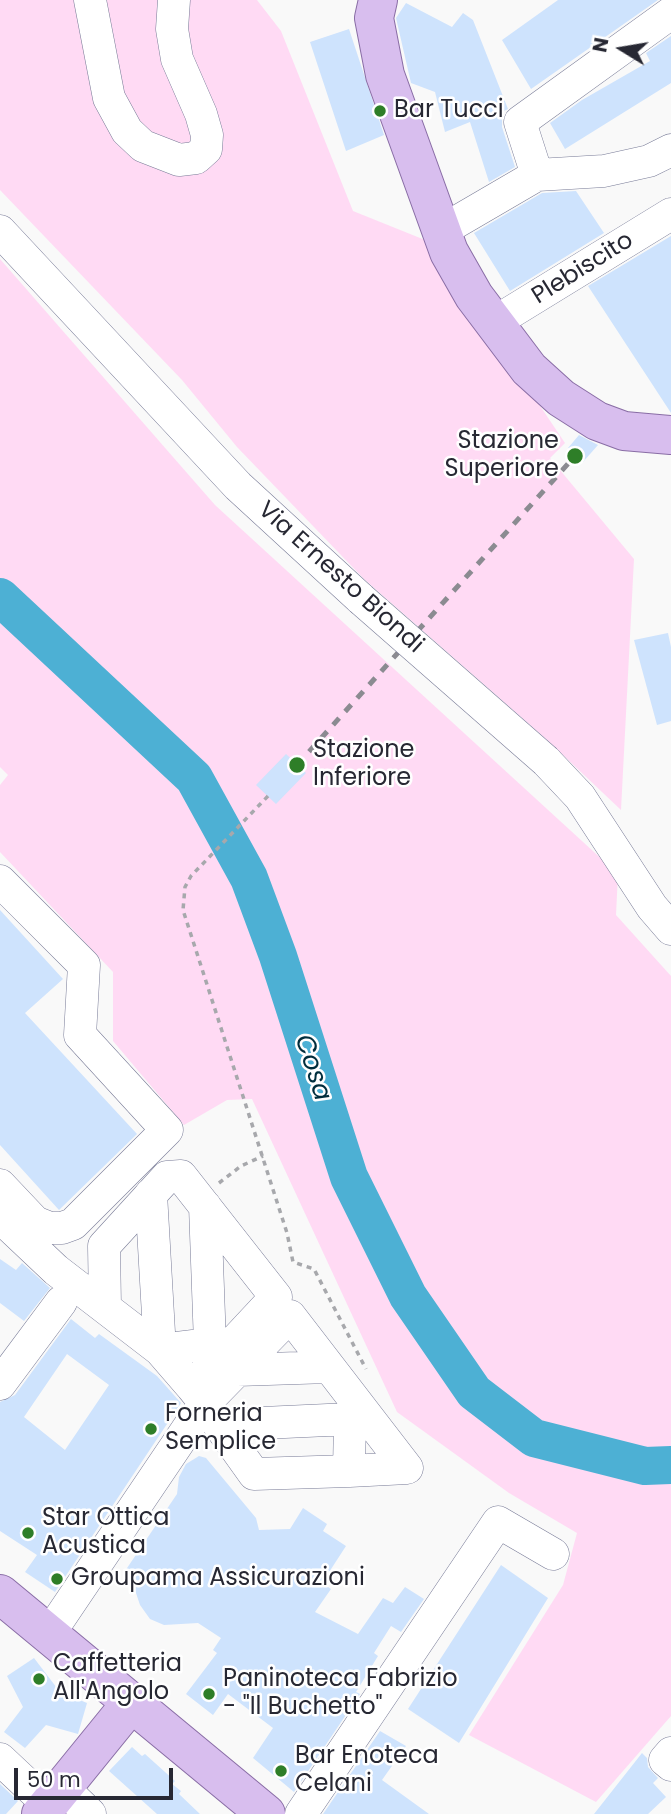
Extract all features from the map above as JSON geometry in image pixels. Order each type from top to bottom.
[{"type":"main road","points":[[378,0],[374,18],[385,75],[449,252],[474,296],[528,369],[579,410],[597,421],[624,431],[671,435]]},
{"type":"main road","points":[[0,1594],[266,1814]]},
{"type":"main road","points":[[61,1806],[132,1702]]},
{"type":"street","points":[[90,0],[109,98],[127,131],[144,146],[179,160],[196,158],[206,149],[207,135],[201,114],[177,59],[172,29],[174,0]]},
{"type":"street","points":[[537,174],[520,122],[671,13]]},
{"type":"street","points":[[441,231],[537,174],[604,171],[649,161],[671,150]]},
{"type":"street","name":"Plebiscito","points":[[495,322],[671,214]]},
{"type":"street","name":"Via Ernesto Biondi","points":[[0,231],[237,486],[546,761],[580,797],[652,907],[671,929]]},
{"type":"street","points":[[0,881],[85,965],[80,1035],[167,1130],[73,1224],[62,1228],[50,1228],[35,1222],[0,1185]]},
{"type":"street","points":[[156,1141],[162,1148],[159,1186],[160,1350]]},
{"type":"street","points":[[56,1270],[104,1246],[159,1186],[181,1176],[283,1306],[324,1368],[347,1419],[349,1471]]},
{"type":"street","points":[[0,1217],[56,1270],[160,1350],[212,1382],[347,1419],[407,1468],[254,1474],[212,1382],[201,1202]]},
{"type":"street","points":[[104,1246],[105,1306]]},
{"type":"street","points":[[0,1384],[61,1302]]},
{"type":"street","points":[[48,1634],[212,1382],[283,1306]]},
{"type":"street","points":[[160,1350],[212,1382],[324,1368]]},
{"type":"street","points":[[324,1368],[347,1419]]},
{"type":"street","points":[[300,1814],[498,1522],[553,1554]]},
{"type":"street","points":[[671,1753],[665,1760],[671,1765]]},
{"type":"street","points":[[0,1759],[61,1806]]},
{"type":"path","points":[[268,796],[191,876],[183,898],[186,922],[293,1252],[292,1262],[314,1269],[368,1372]]},
{"type":"path","points":[[201,1202],[241,1166],[263,1156]]},
{"type":"shaded area","points":[[0,0],[257,0],[281,31],[353,211],[430,242],[565,443],[550,458],[634,559],[621,810],[546,739],[364,579],[237,447],[182,380],[0,190]]},
{"type":"shaded area","points":[[0,259],[215,505],[618,874],[616,915],[671,976],[671,1716],[596,1802],[469,1735],[563,1585],[577,1533],[509,1493],[397,1412],[252,1099],[227,1100],[184,1125],[113,1041],[113,972],[0,852],[0,785],[8,775],[0,767]]},
{"type":"building","points":[[558,0],[658,0],[531,89],[502,40]]},
{"type":"building","points":[[406,3],[452,27],[463,13],[473,20],[508,109],[502,112],[502,127],[515,167],[489,182],[470,122],[445,132],[435,92],[411,83],[396,18]]},
{"type":"building","points":[[349,29],[384,135],[346,151],[310,42]]},
{"type":"building","points":[[671,36],[671,83],[565,149],[550,123],[582,100],[650,61],[646,53]]},
{"type":"building","points":[[576,191],[604,233],[510,291],[474,233],[542,193]]},
{"type":"building","points":[[671,236],[671,413],[588,286]]},
{"type":"building","name":"Stazione Superiore","points":[[579,435],[598,445],[583,462],[568,448]]},
{"type":"building","points":[[668,633],[671,647],[671,721],[657,725],[634,640]]},
{"type":"building","name":"Stazione Inferiore","points":[[286,754],[306,773],[276,804],[256,785]]},
{"type":"building","points":[[0,910],[63,979],[25,1013],[137,1134],[59,1210],[0,1145]]},
{"type":"building","points":[[0,1259],[16,1270],[22,1263],[50,1288],[24,1321],[0,1303]]},
{"type":"building","points":[[71,1319],[95,1338],[99,1334],[157,1376],[181,1403],[55,1592],[25,1572],[37,1555],[0,1531],[0,1402],[15,1395]],"holes":[[[67,1354],[109,1385],[65,1450],[24,1417]]]},
{"type":"building","points":[[199,1456],[206,1458],[256,1518],[259,1530],[290,1529],[303,1508],[327,1524],[323,1531],[346,1546],[322,1583],[331,1589],[315,1612],[358,1634],[383,1598],[393,1603],[405,1587],[424,1599],[401,1632],[391,1626],[374,1653],[378,1656],[356,1692],[360,1694],[294,1792],[253,1758],[273,1728],[228,1694],[213,1715],[186,1694],[217,1653],[213,1650],[221,1638],[198,1623],[164,1625],[150,1619],[140,1605],[132,1581],[123,1574],[177,1494],[179,1477],[186,1464]]},
{"type":"building","points":[[501,1565],[548,1598],[459,1743],[408,1709]]},
{"type":"building","points":[[34,1658],[60,1692],[87,1703],[78,1734],[46,1725],[25,1748],[4,1732],[23,1707],[7,1676]]},
{"type":"building","points":[[380,1731],[406,1746],[382,1780],[429,1814],[323,1814]]},
{"type":"building","points":[[132,1747],[142,1756],[145,1754],[175,1781],[172,1784],[181,1791],[179,1794],[200,1814],[157,1814],[109,1771]]},
{"type":"building","points":[[642,1753],[647,1758],[648,1767],[658,1778],[653,1783],[666,1797],[648,1814],[594,1814]]},
{"type":"building","points":[[0,1784],[18,1801],[6,1814],[0,1814]]},
{"type":"waterway","name":"Cosa","points":[[0,597],[194,778],[249,878],[278,956],[349,1177],[408,1296],[474,1392],[534,1438],[645,1466],[671,1465]]},
{"type":"railway","points":[[297,765],[575,456]]},
{"type":"place","name":"Bar Tucci","points":[[380,111]]},
{"type":"place","name":"Stazione Superiore","points":[[575,456]]},
{"type":"place","name":"Stazione Inferiore","points":[[297,765]]},
{"type":"place","name":"Forneria Semplice","points":[[151,1429]]},
{"type":"place","name":"Star Ottica Acustica","points":[[28,1533]]},
{"type":"place","name":"Groupama Assicurazioni","points":[[57,1579]]},
{"type":"place","name":"Caffetteria All'Angolo","points":[[39,1679]]},
{"type":"place","name":"Paninoteca Fabrizio - \"Il Buchetto\"","points":[[209,1694]]},
{"type":"place","name":"Bar Enoteca Celani","points":[[281,1771]]}]
